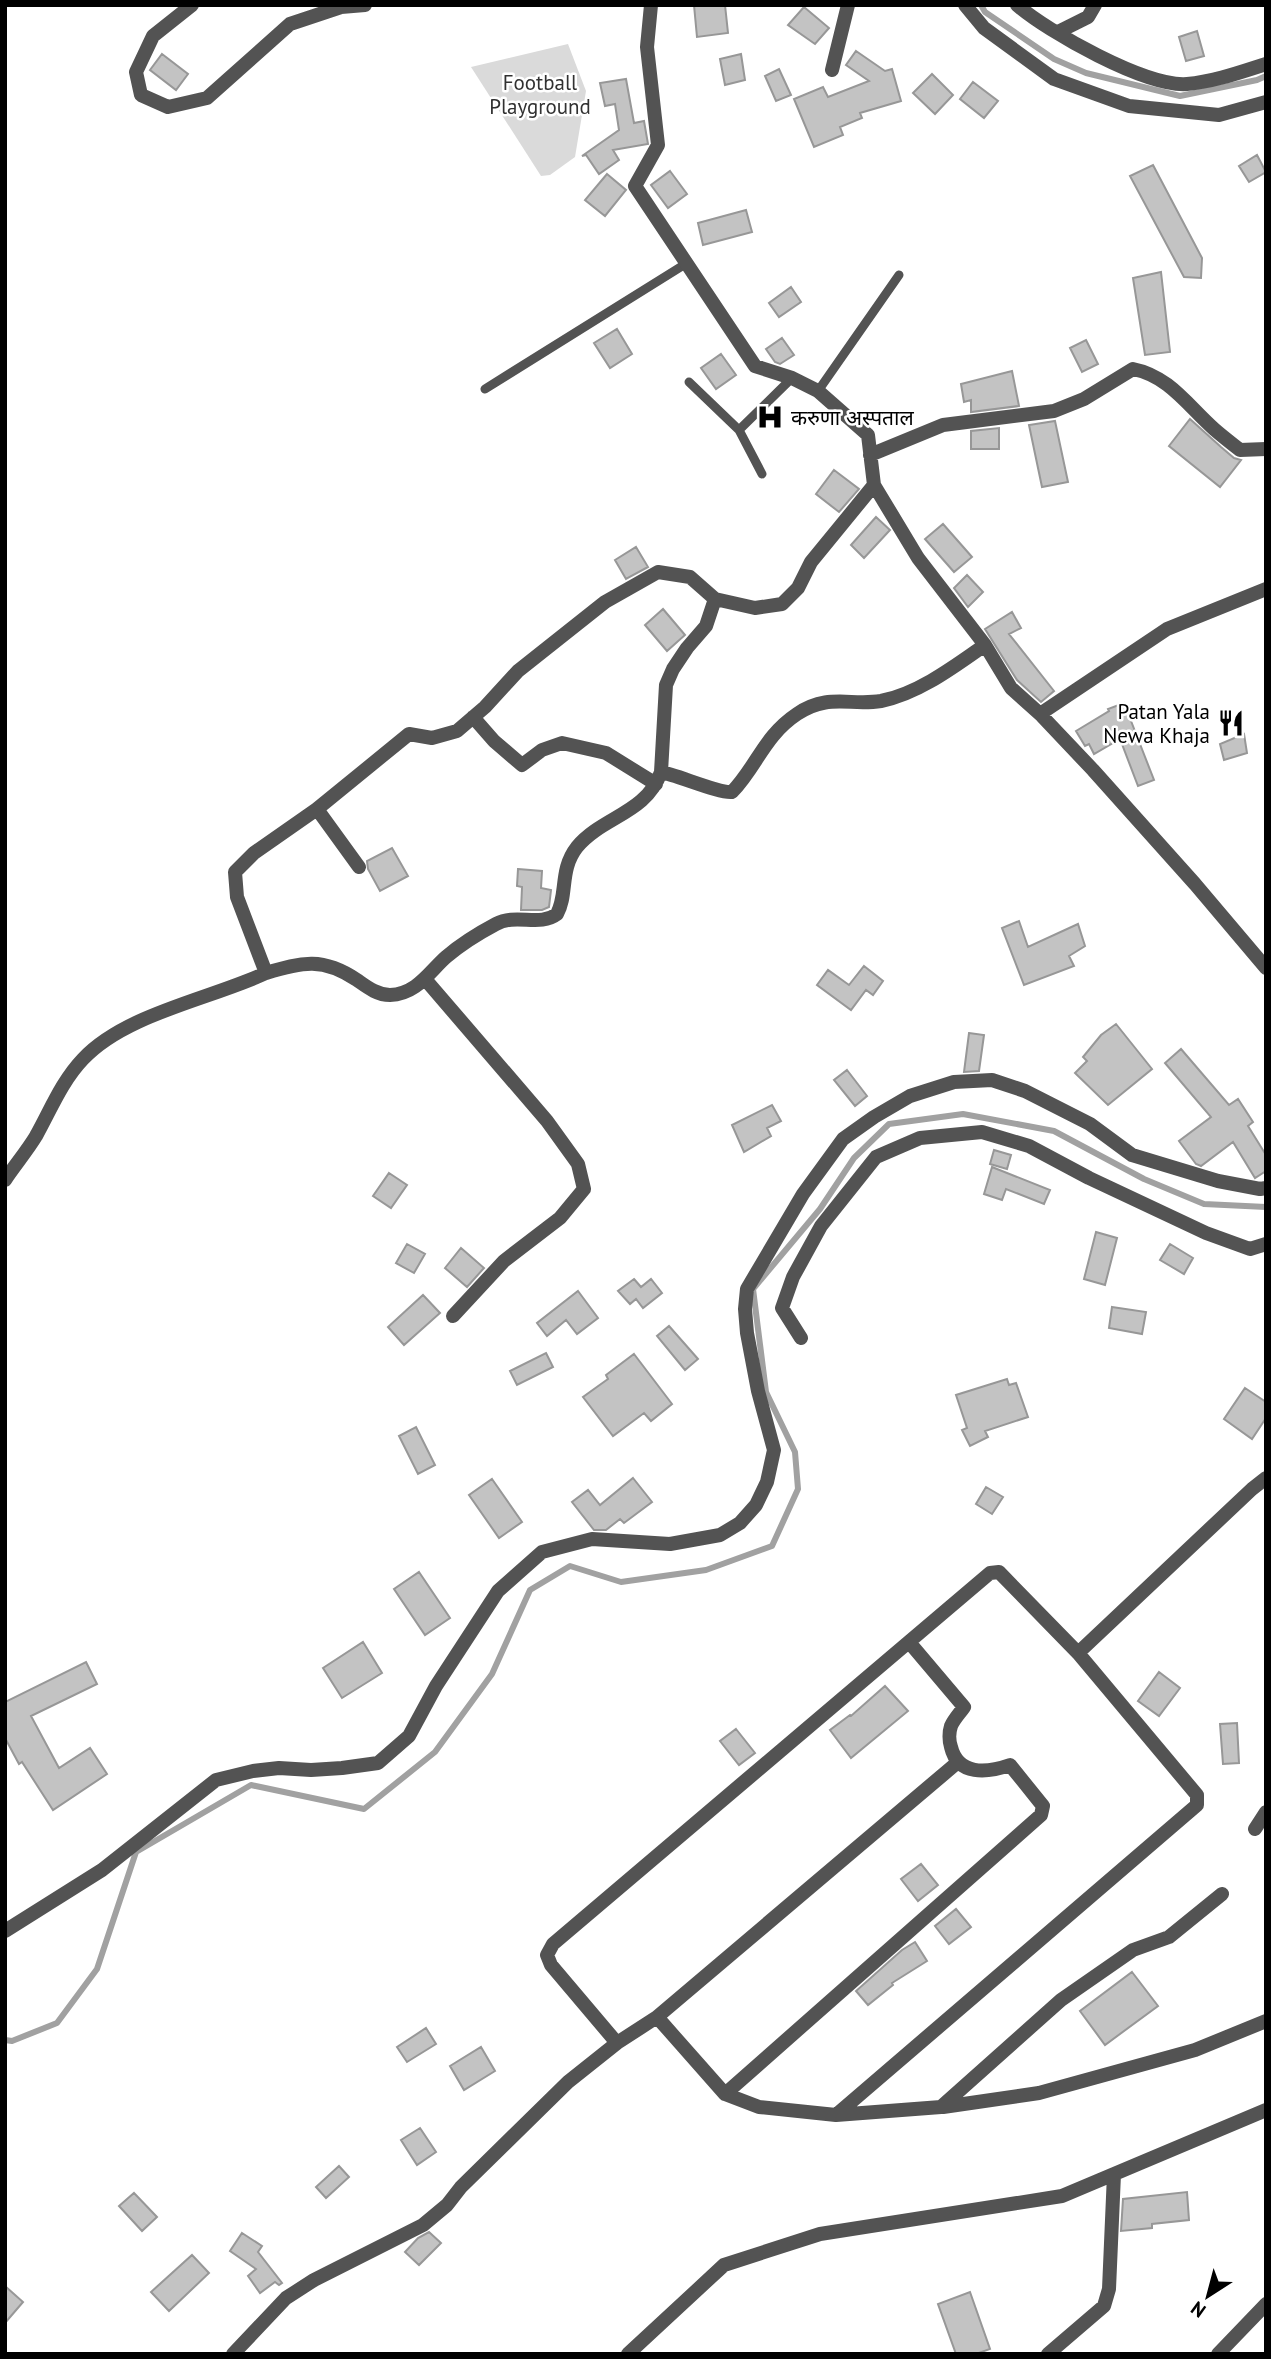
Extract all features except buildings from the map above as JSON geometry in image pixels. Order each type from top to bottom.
[{"type":"street","points":[[192,5],[153,36],[136,72],[141,95],[168,107],[207,98],[290,24],[341,7],[365,5]]},
{"type":"street","points":[[651,5],[647,47],[658,145],[635,186],[755,366],[792,378],[818,391],[868,435],[874,485],[918,558],[985,645],[1011,688],[1040,714],[1186,873],[1266,968]]},
{"type":"street","points":[[832,71],[848,5]]},
{"type":"street","points":[[965,5],[984,28],[1054,79],[1129,106],[1219,115],[1266,102]]},
{"type":"street","points":[[1017,5],[1109,63],[1161,82],[1186,84],[1266,64]]},
{"type":"street","points":[[1058,32],[1088,17],[1095,5]]},
{"type":"street","points":[[870,455],[943,425],[1054,411],[1084,398],[1133,369],[1150,373],[1186,399],[1213,428],[1240,450],[1266,449]]},
{"type":"street","points":[[266,973],[237,897],[235,872],[254,853],[317,809],[409,734],[432,738],[457,731],[485,708],[519,670],[605,602],[658,572],[690,577],[715,599],[755,608],[782,604],[798,588],[811,562],[874,485]]},
{"type":"street","points":[[1040,714],[1167,629],[1266,589]]},
{"type":"street","points":[[5,1180],[34,1138],[67,1078],[85,1057],[113,1035],[141,1021],[266,973],[317,962],[355,979],[371,990],[390,995],[415,987],[447,956],[495,925],[508,919],[544,920],[557,914],[565,871],[572,853],[591,834],[640,804],[659,778],[666,685],[687,648],[706,626],[715,599]]},
{"type":"street","points":[[473,717],[494,741],[522,765],[542,750],[562,743],[606,752],[659,778],[726,793],[733,792],[774,733],[798,713],[818,703],[845,700],[880,701],[906,692],[939,677],[985,645]]},
{"type":"street","points":[[317,809],[359,867]]},
{"type":"street","points":[[425,979],[547,1121],[578,1164],[584,1189],[560,1218],[504,1261],[453,1316]]},
{"type":"street","points":[[5,1931],[102,1870],[216,1780],[279,1768],[311,1770],[378,1763],[409,1736],[436,1686],[498,1591],[542,1552],[592,1539],[670,1544],[720,1535],[740,1523],[756,1505],[767,1482],[774,1450],[758,1391],[747,1333],[744,1309],[747,1289],[803,1194],[843,1139],[874,1117],[910,1096],[954,1082],[992,1080],[1025,1091],[1090,1124],[1132,1155],[1218,1181],[1266,1188]]},
{"type":"street","points":[[801,1338],[782,1308],[793,1277],[821,1226],[876,1157],[920,1138],[982,1132],[1029,1146],[1089,1178],[1206,1233],[1250,1249],[1266,1244]]},
{"type":"street","points":[[1077,1653],[1266,1478]]},
{"type":"street","points":[[617,2043],[551,1965],[547,1955],[553,1944],[981,1578],[999,1572],[1077,1653],[1197,1795],[1197,1805],[836,2115]]},
{"type":"street","points":[[725,2094],[1041,1815],[1043,1806],[1010,1765],[980,1772],[958,1762],[949,1742],[951,1725],[964,1707],[909,1642]]},
{"type":"street","points":[[233,2354],[286,2298],[314,2280],[423,2225],[447,2205],[461,2187],[568,2082],[617,2043],[657,2017],[958,1762]]},
{"type":"street","points":[[1255,1829],[1266,1812]]},
{"type":"street","points":[[941,2108],[1061,2000],[1133,1950],[1169,1937],[1222,1894]]},
{"type":"street","points":[[657,2017],[725,2094],[759,2107],[836,2115],[941,2108],[1039,2093],[1195,2050],[1266,2021]]},
{"type":"street","points":[[628,2354],[724,2265],[820,2234],[1062,2196],[1266,2110]]},
{"type":"street","points":[[1048,2354],[1104,2306],[1110,2289],[1114,2174]]},
{"type":"street","points":[[1218,2354],[1266,2304]]},
{"type":"lane","points":[[485,389],[687,263]]},
{"type":"lane","points":[[818,391],[900,275]]},
{"type":"lane","points":[[739,430],[792,378]]},
{"type":"lane","points":[[689,382],[739,430],[762,474]]},
{"type":"green space","name":"Football Playground","points":[[568,44],[586,91],[575,157],[550,175],[541,176],[471,67]]},
{"type":"waterway","points":[[981,5],[985,12],[1054,59],[1086,73],[1180,96],[1266,76]]},
{"type":"waterway","points":[[5,2040],[12,2041],[57,2023],[97,1969],[136,1852],[251,1785],[364,1809],[435,1752],[492,1674],[530,1590],[570,1566],[621,1582],[706,1570],[772,1546],[798,1489],[795,1452],[766,1392],[753,1289],[820,1209],[854,1158],[889,1124],[963,1114],[1054,1131],[1144,1179],[1204,1204],[1266,1207]]},
{"type":"place","name":"करुणा अस्पताल","points":[[770,417]]},
{"type":"place","name":"Patan Yala Newa Khaja","points":[[1231,723]]}]
